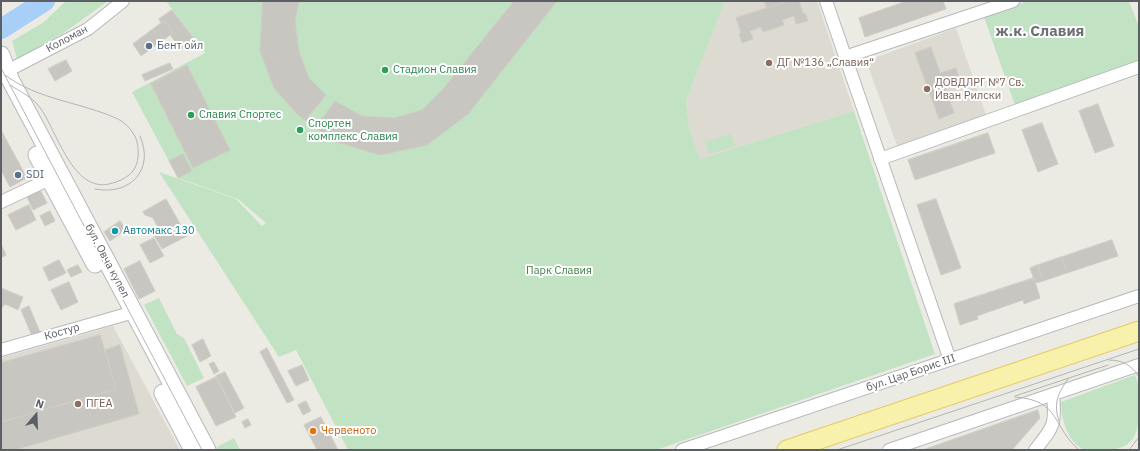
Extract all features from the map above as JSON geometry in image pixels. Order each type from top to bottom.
[{"type":"main road","name":"бул. Овча купел","points":[[1,55],[55,177],[128,314],[207,450]]},
{"type":"main road","name":"бул. Овча купел","points":[[128,314],[193,450]]},
{"type":"main road","points":[[786,450],[1139,331]]},
{"type":"street","name":"Коломан","points":[[7,71],[88,29],[123,1]]},
{"type":"street","points":[[826,1],[950,360]]},
{"type":"street","points":[[845,57],[1014,1]]},
{"type":"street","points":[[880,159],[1139,67]]},
{"type":"street","points":[[1,202],[55,177]]},
{"type":"street","name":"бул. Цар Борис III","points":[[682,450],[1139,296]]},
{"type":"street","name":"Костур","points":[[1,350],[128,314]]},
{"type":"street","points":[[889,450],[1053,396],[1139,365]]},
{"type":"street","points":[[1035,450],[1050,431],[1055,418],[1053,396]]},
{"type":"shaded area","name":"ДГ №136 „Славия“","points":[[725,1],[817,1],[854,111],[700,159],[689,128],[686,101]]},
{"type":"shaded area","name":"ДОВДЛРГ №7 Св. Иван Рилски","points":[[956,28],[987,118],[898,148],[866,61]]},
{"type":"shaded area","name":"ПГЕА","points":[[113,326],[180,450],[1,450],[1,358]]},
{"type":"green space","points":[[66,1],[108,1],[65,32],[17,59],[12,41],[44,22]]},
{"type":"green space","name":"Парк Славия","points":[[166,1],[725,1],[686,101],[689,128],[700,159],[854,111],[935,354],[656,450],[348,450],[296,350],[279,357],[159,172],[236,199],[262,226],[266,223],[238,199],[178,178],[132,92],[205,53]]},
{"type":"green space","points":[[1027,1],[1129,1],[1139,27],[1139,63],[1016,108],[984,17]]},
{"type":"green space","points":[[731,134],[735,146],[709,154],[705,142]]},
{"type":"green space","points":[[159,298],[177,334],[184,338],[204,378],[187,386],[144,305]]},
{"type":"green space","points":[[1135,375],[1139,391],[1139,417],[1138,426],[1133,439],[1129,444],[1115,449],[1087,450],[1080,448],[1070,437],[1064,423],[1061,402]]},
{"type":"green space","points":[[234,438],[240,450],[218,450],[217,447]]},
{"type":"building","points":[[263,1],[299,1],[295,20],[299,52],[309,78],[326,95],[308,117],[318,124],[335,101],[362,116],[395,118],[422,110],[444,88],[514,1],[557,1],[468,114],[427,145],[380,155],[333,141],[298,115],[274,88],[260,51]]},
{"type":"building","points":[[764,1],[788,1],[767,8]]},
{"type":"building","points":[[788,1],[799,1],[803,14],[805,13],[808,21],[796,24],[794,16],[782,20],[784,25],[763,32],[761,27],[750,31],[753,39],[742,43],[739,34],[741,33],[736,18]]},
{"type":"building","points":[[907,1],[943,1],[946,9],[865,37],[859,18]]},
{"type":"building","points":[[172,10],[195,40],[181,49],[170,35],[173,33],[164,21],[161,23],[159,19]]},
{"type":"building","points":[[164,21],[173,33],[141,56],[133,44]]},
{"type":"building","points":[[931,47],[940,73],[956,68],[960,81],[945,86],[954,113],[939,119],[915,53]]},
{"type":"building","points":[[66,60],[72,71],[55,81],[48,69]]},
{"type":"building","points":[[170,63],[173,69],[145,81],[142,75]]},
{"type":"building","points":[[187,65],[230,150],[193,168],[151,84]]},
{"type":"building","points":[[1098,104],[1114,146],[1095,153],[1079,111]]},
{"type":"building","points":[[1042,123],[1058,164],[1038,172],[1022,130]]},
{"type":"building","points":[[1,130],[27,178],[10,187],[1,170]]},
{"type":"building","points":[[988,133],[995,153],[915,180],[908,160]]},
{"type":"building","points":[[183,154],[192,171],[178,178],[169,161]]},
{"type":"building","points":[[40,190],[47,203],[33,210],[27,197]]},
{"type":"building","points":[[166,199],[187,236],[162,249],[154,235],[160,231],[153,218],[145,215],[143,212]]},
{"type":"building","points":[[936,199],[961,268],[941,275],[917,205]]},
{"type":"building","points":[[29,205],[36,220],[16,230],[8,215]]},
{"type":"building","points":[[50,211],[55,221],[45,226],[40,216]]},
{"type":"building","name":"Автомакс 130","points":[[120,221],[126,230],[110,241],[104,232]]},
{"type":"building","points":[[154,238],[164,256],[150,263],[140,245]]},
{"type":"building","points":[[1112,240],[1118,256],[1067,273],[1062,257]]},
{"type":"building","points":[[1,244],[6,255],[1,258]]},
{"type":"building","points":[[1062,257],[1067,273],[1043,281],[1038,265]]},
{"type":"building","points":[[59,260],[66,273],[49,281],[43,268]]},
{"type":"building","points":[[140,261],[155,291],[139,299],[124,269]]},
{"type":"building","points":[[78,265],[82,272],[71,277],[67,270]]},
{"type":"building","points":[[1038,265],[1043,281],[1035,283],[1030,268]]},
{"type":"building","points":[[1034,278],[1040,298],[1024,304],[1023,300],[977,316],[978,319],[960,325],[954,304]]},
{"type":"building","points":[[69,282],[78,302],[61,310],[51,290]]},
{"type":"building","points":[[1,288],[23,297],[18,310],[5,304],[1,309]]},
{"type":"building","points":[[29,306],[40,332],[32,336],[21,310]]},
{"type":"building","points":[[100,335],[116,389],[1,422],[1,363]]},
{"type":"building","points":[[203,339],[211,356],[200,362],[192,345]]},
{"type":"building","points":[[120,345],[139,414],[14,450],[1,450],[1,422],[116,389],[105,350]]},
{"type":"building","points":[[267,348],[294,400],[287,403],[260,352]]},
{"type":"building","points":[[214,362],[219,371],[214,374],[209,364]]},
{"type":"building","points":[[302,365],[309,380],[296,386],[288,371]]},
{"type":"building","points":[[225,372],[244,408],[235,413],[216,376]]},
{"type":"building","points":[[216,377],[236,417],[216,426],[196,387]]},
{"type":"building","points":[[306,401],[311,411],[303,415],[298,405]]},
{"type":"building","points":[[1038,410],[1040,418],[1012,450],[923,450]]},
{"type":"building","points":[[321,417],[338,450],[317,450],[304,425]]},
{"type":"building","points":[[248,419],[251,425],[245,428],[242,422]]},
{"type":"waterway","points":[[1,29],[45,1]]},
{"type":"tram line","points":[[1,68],[202,450]]},
{"type":"tram line","points":[[5,75],[31,90],[104,113],[124,123],[130,129],[137,142],[138,157],[133,171],[128,176],[109,184],[96,184],[85,179],[76,170],[68,158],[38,105],[10,85]]},
{"type":"tram line","points":[[95,189],[108,190],[119,188],[129,184],[136,178],[142,170],[144,160],[144,148],[140,136]]},
{"type":"tram line","points":[[837,450],[1139,349]]},
{"type":"tram line","points":[[1109,360],[1122,362],[1130,366],[1139,377]]},
{"type":"tram line","points":[[1015,396],[1108,365]]},
{"type":"tram line","points":[[1059,421],[1056,409],[1059,394],[1068,379]]},
{"type":"tram line","points":[[1015,397],[1030,399],[1041,403],[1054,416],[1070,441],[1079,450]]},
{"type":"tram line","points":[[1129,450],[1139,437]]},
{"type":"place","name":"Бент ойл","points":[[149,46]]},
{"type":"place","name":"ДГ №136 „Славия“","points":[[769,63]]},
{"type":"place","name":"Стадион Славия","points":[[385,70]]},
{"type":"place","name":"ДОВДЛРГ №7 Св. Иван Рилски","points":[[927,89]]},
{"type":"place","name":"Славия Спортес","points":[[191,115]]},
{"type":"place","name":"Спортен комплекс Славия","points":[[300,130]]},
{"type":"place","name":"SDI","points":[[18,175]]},
{"type":"place","name":"Автомакс 130","points":[[115,231]]},
{"type":"place","name":"ПГЕА","points":[[78,404]]},
{"type":"place","name":"Червеното","points":[[313,431]]},
{"type":"district","name":"ж.к. Славия","points":[[1040,32]]}]
